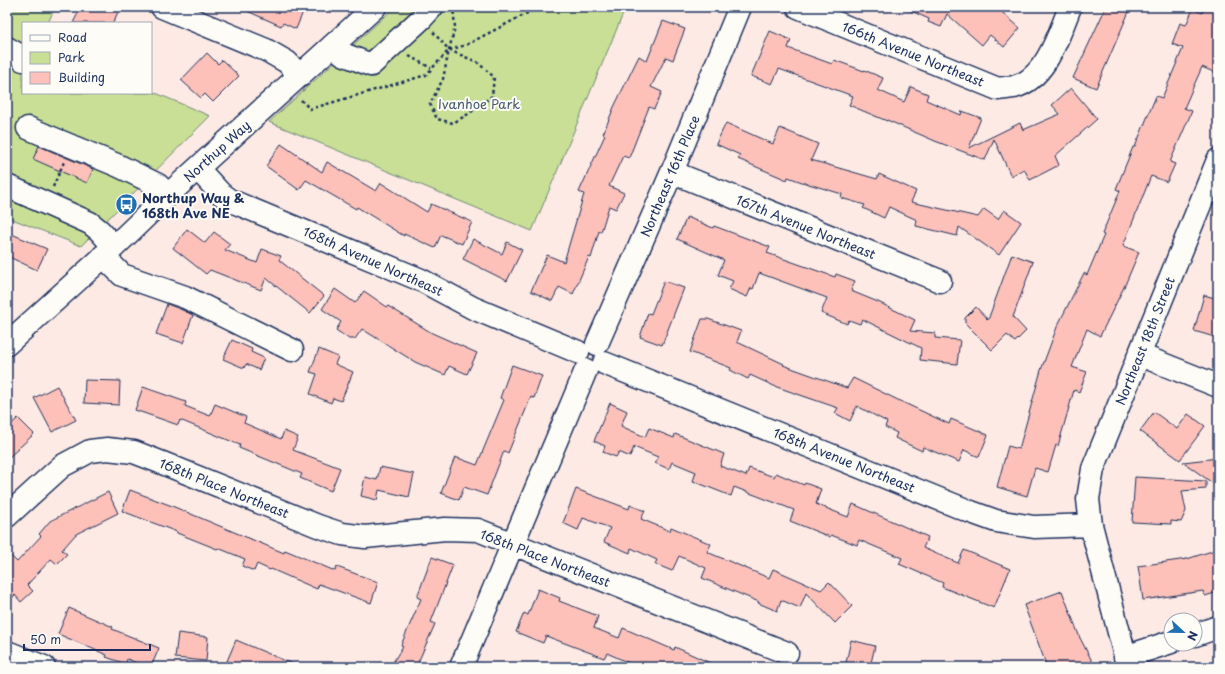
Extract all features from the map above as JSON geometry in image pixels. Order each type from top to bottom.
[{"type":"street","points":[[162,7],[266,50],[287,62],[300,76]]},
{"type":"street","name":"Northup Way","points":[[7,343],[375,7]]},
{"type":"street","name":"Northeast 16th Place","points":[[462,667],[591,357],[672,172],[740,7]]},
{"type":"street","name":"166th Avenue Northeast","points":[[798,7],[998,89],[1015,87],[1028,80],[1040,68],[1051,52],[1070,7]]},
{"type":"street","points":[[334,46],[343,54],[371,65],[435,12]]},
{"type":"street","points":[[7,48],[22,58]]},
{"type":"street","points":[[28,128],[97,156],[158,185],[168,195]]},
{"type":"street","name":"Northeast 18th Street","points":[[1127,662],[1091,525],[1088,499],[1093,469],[1218,160]]},
{"type":"street","name":"168th Avenue Northeast","points":[[198,169],[220,193],[229,200],[421,280],[473,308],[971,512],[996,521],[1034,527],[1091,525]]},
{"type":"street","name":"167th Avenue Northeast","points":[[672,172],[940,281]]},
{"type":"street","points":[[7,186],[46,202],[90,223],[100,232],[108,252],[122,275],[185,297],[292,350]]},
{"type":"street","points":[[1140,355],[1218,386]]},
{"type":"street","name":"168th Place Northeast","points":[[7,516],[62,466],[90,451],[107,449],[134,452],[318,526],[342,534],[365,536],[445,529],[478,530],[788,653]]},
{"type":"street","points":[[1203,633],[1218,628]]},
{"type":"street","points":[[1127,662],[1163,646]]},
{"type":"street","points":[[7,652],[44,667]]},
{"type":"path","points":[[297,97],[310,109],[426,75],[449,50],[466,45],[539,7]]},
{"type":"path","points":[[435,12],[449,50],[477,62],[494,77],[492,96],[470,113],[453,123],[437,119],[430,104],[443,79],[449,50],[455,27],[435,12]]},
{"type":"path","points":[[391,48],[431,68]]},
{"type":"path","points":[[46,202],[71,145]]},
{"type":"green space","points":[[7,7],[55,7],[48,22],[22,22],[22,94],[152,94],[152,91],[210,116],[81,246],[7,217]]},
{"type":"green space","name":"Ivanhoe Park","points":[[395,7],[626,7],[532,231],[269,122]]},
{"type":"building","points":[[81,7],[108,7],[118,12],[113,22],[74,22]]},
{"type":"building","points":[[238,7],[305,7],[296,29],[283,23],[281,26]]},
{"type":"building","points":[[902,7],[996,7],[1020,28],[1004,47],[990,35],[982,45],[947,14],[941,27],[928,22],[929,19]]},
{"type":"building","points":[[1106,7],[1131,7],[1096,88],[1073,78]]},
{"type":"building","points":[[1205,7],[1218,7],[1218,74],[1202,67],[1184,108],[1192,111],[1170,162],[1175,164],[1167,182],[1151,176],[1123,246],[1139,252],[1100,336],[1087,329],[1072,367],[1087,372],[1079,392],[1074,390],[1058,446],[1056,445],[1048,472],[1035,468],[1027,496],[997,487],[1008,446],[1019,449],[1041,370],[1057,327],[1084,273],[1087,275],[1104,235],[1102,234],[1120,191],[1116,189],[1133,147],[1135,147],[1156,96],[1162,98],[1183,48],[1172,44],[1180,23],[1186,25],[1193,9],[1202,13]]},
{"type":"building","points":[[663,21],[685,29],[673,60],[666,57],[651,87],[662,92],[654,109],[649,107],[629,158],[623,156],[609,186],[624,193],[616,209],[609,206],[601,232],[599,231],[591,258],[589,257],[573,294],[559,287],[552,301],[531,291],[547,255],[564,262],[584,194],[579,192],[605,135],[603,134],[614,107],[639,56],[647,61]]},
{"type":"building","points":[[770,31],[791,40],[788,48],[832,64],[834,60],[883,78],[878,90],[904,102],[911,87],[928,94],[926,100],[961,115],[962,111],[981,118],[969,148],[1020,123],[1023,130],[1060,114],[1052,105],[1071,88],[1097,119],[1055,156],[1059,165],[1030,180],[1024,169],[1011,176],[994,139],[985,160],[849,105],[853,96],[779,69],[772,84],[751,76]]},
{"type":"building","points":[[207,53],[218,64],[222,60],[239,76],[213,102],[205,94],[201,98],[181,80]]},
{"type":"building","points":[[726,123],[773,144],[780,128],[818,144],[811,160],[877,179],[879,174],[916,191],[911,202],[978,217],[984,209],[998,219],[1004,210],[1021,222],[999,255],[959,227],[957,236],[916,226],[917,220],[889,207],[884,218],[863,208],[865,205],[841,198],[842,194],[788,177],[787,180],[738,159],[740,155],[716,144]]},
{"type":"building","points":[[281,144],[322,172],[327,162],[376,191],[381,183],[427,212],[431,204],[472,222],[462,244],[441,235],[435,248],[404,234],[404,236],[357,207],[356,209],[306,180],[299,190],[266,166]]},
{"type":"building","points":[[39,146],[93,169],[87,183],[33,159]]},
{"type":"building","points":[[687,217],[713,228],[714,226],[770,247],[767,253],[835,277],[836,274],[855,281],[851,291],[915,320],[910,331],[935,333],[935,338],[960,340],[957,364],[920,360],[921,348],[862,319],[860,324],[849,320],[847,324],[821,313],[827,298],[759,273],[753,289],[751,288],[747,297],[729,289],[733,281],[718,275],[724,260],[677,239]]},
{"type":"building","points":[[187,229],[205,243],[214,232],[230,244],[225,250],[257,263],[262,249],[281,256],[279,260],[324,296],[310,313],[266,278],[261,290],[210,270],[206,274],[173,248]]},
{"type":"building","points":[[7,232],[47,249],[37,270],[7,256]]},
{"type":"building","points":[[473,239],[502,254],[507,242],[522,250],[507,281],[463,259]]},
{"type":"building","points":[[1012,254],[1033,262],[1013,317],[1026,331],[1015,342],[1007,335],[992,350],[965,323],[965,318],[976,307],[988,320]]},
{"type":"building","points":[[664,281],[684,288],[662,345],[640,337],[648,313],[651,314]]},
{"type":"building","points":[[335,289],[355,303],[364,291],[387,307],[388,306],[432,333],[477,353],[467,374],[449,366],[445,375],[415,362],[362,329],[355,339],[349,339],[336,330],[341,322],[322,309]]},
{"type":"building","points":[[1204,295],[1218,299],[1218,338],[1194,331]]},
{"type":"building","points":[[167,304],[193,315],[183,343],[156,334]]},
{"type":"building","points":[[702,319],[708,319],[741,331],[737,342],[784,364],[783,365],[847,388],[853,378],[949,424],[951,419],[988,435],[979,457],[964,450],[959,462],[923,447],[922,451],[895,438],[897,433],[885,427],[887,422],[857,406],[850,421],[835,413],[838,408],[774,386],[750,375],[748,379],[730,370],[731,368],[690,352]]},
{"type":"building","points":[[232,340],[252,349],[251,352],[264,358],[259,370],[246,364],[244,368],[223,359]]},
{"type":"building","points":[[319,349],[338,357],[335,364],[353,372],[341,401],[333,398],[331,403],[310,394],[317,374],[310,372]]},
{"type":"building","points":[[512,365],[542,376],[534,398],[531,397],[508,453],[504,451],[487,495],[464,487],[459,500],[441,493],[455,457],[477,465],[504,400],[500,398]]},
{"type":"building","points":[[85,380],[120,381],[119,405],[84,403]]},
{"type":"building","points":[[57,386],[76,420],[52,432],[34,398]]},
{"type":"building","points":[[143,387],[186,402],[185,406],[210,416],[215,404],[246,417],[244,423],[281,439],[284,431],[298,437],[293,450],[340,468],[331,491],[300,478],[302,474],[239,448],[240,445],[180,420],[178,425],[135,410]]},
{"type":"building","points":[[610,403],[627,411],[621,426],[645,437],[649,428],[674,438],[675,434],[724,454],[720,466],[746,476],[749,468],[774,477],[776,473],[804,485],[805,483],[821,489],[816,504],[848,517],[853,504],[928,537],[923,548],[958,563],[964,550],[1010,569],[994,608],[942,587],[943,583],[899,564],[902,558],[859,540],[857,545],[831,535],[830,537],[790,521],[794,510],[734,487],[731,496],[693,481],[696,472],[672,462],[669,469],[655,463],[658,457],[634,447],[630,457],[619,452],[616,457],[603,452],[605,446],[594,441]]},
{"type":"building","points":[[1154,412],[1177,429],[1188,414],[1205,426],[1180,460],[1140,431]]},
{"type":"building","points":[[18,418],[34,434],[7,459],[7,428]]},
{"type":"building","points":[[1218,458],[1218,487],[1183,462]]},
{"type":"building","points":[[380,467],[414,474],[409,497],[379,490],[377,500],[361,496],[365,477],[377,480]]},
{"type":"building","points":[[1135,477],[1206,481],[1206,489],[1182,491],[1186,511],[1181,522],[1171,521],[1171,524],[1132,522]]},
{"type":"building","points":[[576,489],[629,509],[630,505],[645,511],[641,519],[670,531],[671,527],[711,544],[707,552],[769,578],[773,569],[821,590],[829,582],[852,606],[835,623],[806,593],[800,608],[781,600],[777,611],[702,578],[706,568],[679,556],[672,571],[655,564],[657,560],[631,548],[630,553],[604,542],[610,528],[583,518],[578,530],[563,523]]},
{"type":"building","points":[[130,490],[284,553],[285,550],[335,571],[337,567],[378,582],[371,603],[319,584],[317,589],[257,564],[254,571],[242,566],[245,559],[122,511]]},
{"type":"building","points":[[108,492],[118,513],[76,534],[62,550],[67,554],[57,564],[51,559],[27,585],[33,591],[21,602],[15,595],[7,603],[7,552],[17,562],[41,536],[39,534],[50,521]]},
{"type":"building","points":[[1218,549],[1218,592],[1205,596],[1203,591],[1143,600],[1138,566],[1187,559]]},
{"type":"building","points":[[432,557],[453,565],[431,622],[435,624],[416,667],[390,667],[403,646],[401,645],[421,599],[417,597]]},
{"type":"building","points":[[538,589],[560,598],[559,601],[598,616],[594,628],[619,638],[623,628],[674,650],[675,647],[719,667],[638,667],[607,653],[604,658],[546,636],[543,643],[516,632],[524,613],[528,615]]},
{"type":"building","points":[[1062,591],[1080,638],[1093,663],[1085,667],[1047,667],[1024,605]]},
{"type":"building","points":[[69,608],[113,627],[112,629],[159,648],[151,667],[147,667],[127,659],[126,664],[106,657],[107,655],[58,634]]},
{"type":"building","points":[[178,633],[208,637],[206,661],[175,658]]},
{"type":"building","points":[[236,640],[300,667],[242,667],[227,661]]},
{"type":"building","points":[[851,640],[875,646],[870,667],[845,667]]},
{"type":"place","name":"Northup Way & 168th Ave NE","points":[[127,205]]}]
